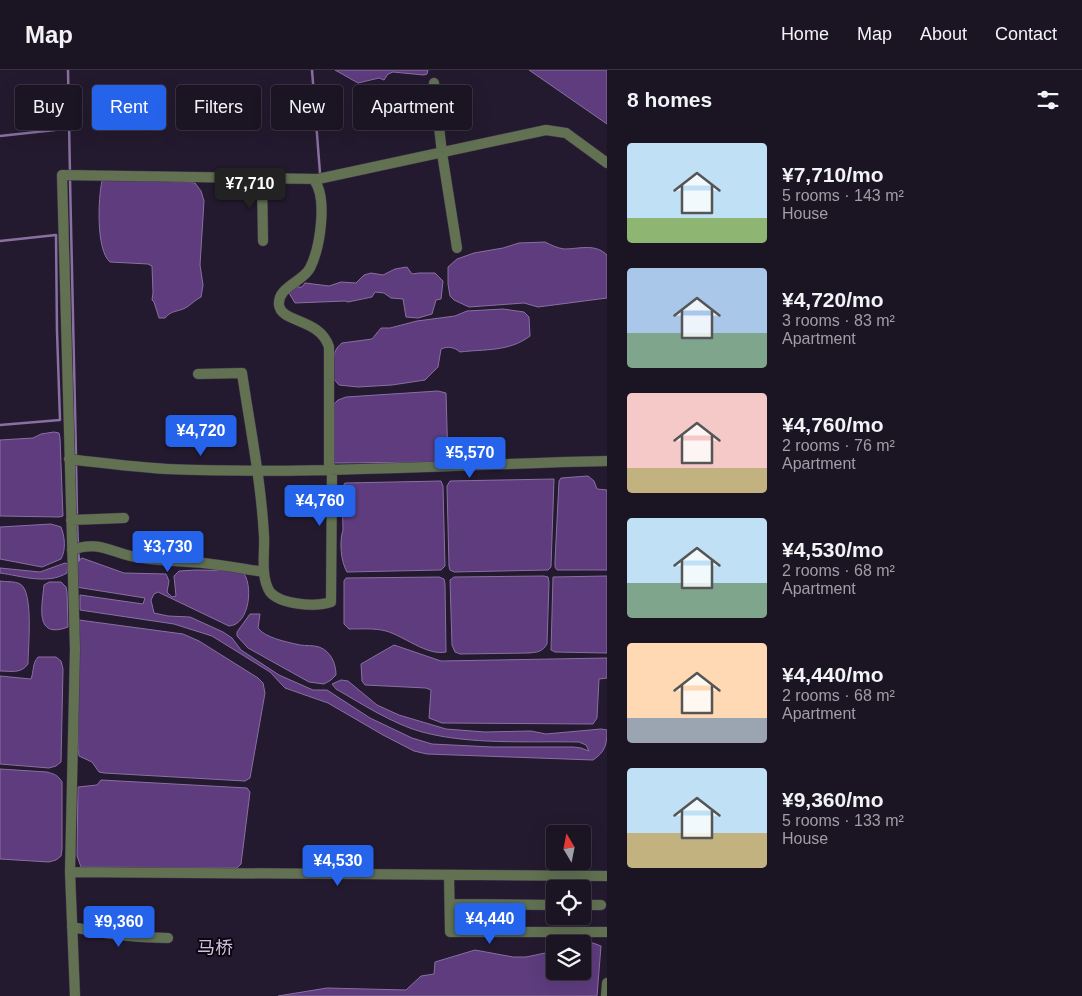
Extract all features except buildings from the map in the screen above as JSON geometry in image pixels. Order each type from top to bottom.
[{"type":"street","points":[[434,83],[442,153],[457,248]]},
{"type":"street","points":[[76,996],[70,872],[75,650],[62,175],[314,180],[546,130],[566,133],[607,163]]},
{"type":"street","points":[[262,179],[263,241]]},
{"type":"street","points":[[198,374],[242,373],[258,470],[264,535],[264,572],[267,586],[275,597],[289,602],[323,604],[331,602],[332,471],[330,464],[329,347],[327,340],[315,328],[285,316],[280,309],[279,302],[281,295],[288,287],[304,277],[310,268],[322,229],[320,187],[314,180]]},
{"type":"street","points":[[69,459],[166,469],[332,471],[607,461]]},
{"type":"street","points":[[71,520],[124,518]]},
{"type":"street","points":[[72,550],[82,546],[99,546],[128,556],[206,563],[264,572]]},
{"type":"street","points":[[70,872],[607,876]]},
{"type":"street","points":[[449,875],[450,932],[607,932]]},
{"type":"street","points":[[450,904],[546,905]]},
{"type":"street","points":[[591,905],[601,905]]},
{"type":"street","points":[[72,927],[143,938],[168,938]]},
{"type":"street","points":[[606,996],[607,984]]},
{"type":"shaded area","points":[[335,70],[428,70],[427,74],[424,75],[393,72],[388,74],[384,80],[379,78],[358,83]]},
{"type":"shaded area","points":[[529,70],[607,70],[607,124]]},
{"type":"shaded area","points":[[102,181],[189,182],[195,183],[201,191],[204,201],[200,265],[203,285],[201,297],[189,306],[165,318],[159,318],[152,300],[152,266],[148,264],[110,262],[105,256],[99,224],[101,189]]},
{"type":"shaded area","points":[[545,242],[564,249],[597,249],[607,255],[607,298],[538,307],[524,303],[469,307],[450,296],[448,267],[457,259],[474,253],[519,243]]},
{"type":"shaded area","points":[[407,267],[412,274],[435,273],[443,281],[441,299],[436,300],[432,314],[418,318],[406,317],[403,299],[391,298],[384,293],[375,292],[372,297],[348,302],[295,303],[289,293],[296,287],[302,287],[305,283],[329,286],[341,282],[356,283],[364,275],[371,273],[383,275],[395,269]]},
{"type":"shaded area","points":[[503,309],[524,312],[529,317],[530,336],[514,345],[496,349],[460,352],[451,348],[441,349],[438,367],[425,380],[392,385],[358,387],[339,385],[333,378],[334,354],[342,343],[372,339],[381,328],[455,316],[467,311]]},
{"type":"shaded area","points":[[438,391],[446,393],[448,462],[334,463],[334,404],[338,400],[346,397]]},
{"type":"shaded area","points":[[59,433],[60,438],[63,516],[0,516],[0,440],[33,438],[41,434]]},
{"type":"shaded area","points":[[588,476],[594,481],[597,489],[607,490],[607,570],[557,570],[555,561],[559,481],[561,478]]},
{"type":"shaded area","points":[[554,479],[551,567],[548,570],[454,572],[450,570],[447,486],[450,481]]},
{"type":"shaded area","points":[[441,481],[443,486],[445,566],[441,570],[347,572],[343,563],[341,546],[343,530],[342,488],[345,483]]},
{"type":"shaded area","points":[[51,524],[61,527],[64,548],[61,559],[42,567],[0,559],[0,527]]},
{"type":"shaded area","points":[[82,558],[124,573],[166,574],[169,581],[167,592],[172,597],[176,596],[174,576],[179,571],[242,571],[248,585],[248,603],[242,619],[236,624],[229,626],[158,592],[154,594],[151,600],[154,613],[190,617],[223,632],[232,638],[241,650],[279,675],[313,690],[327,690],[370,718],[412,738],[432,744],[492,747],[573,747],[589,751],[586,745],[579,742],[480,741],[422,732],[378,713],[336,689],[332,684],[341,680],[348,681],[377,705],[399,715],[446,729],[485,732],[531,731],[546,734],[607,730],[604,748],[593,760],[427,754],[414,751],[328,703],[285,688],[270,672],[212,636],[174,624],[80,610],[80,595],[143,604],[145,598],[76,587],[76,567]]},
{"type":"shaded area","points":[[65,563],[68,564],[67,573],[59,577],[34,579],[0,573],[0,568],[40,572]]},
{"type":"shaded area","points":[[607,576],[607,653],[555,652],[551,650],[553,577]]},
{"type":"shaded area","points":[[439,577],[444,579],[445,584],[446,652],[431,651],[386,631],[349,629],[344,624],[344,581],[346,578]]},
{"type":"shaded area","points":[[454,577],[548,577],[549,582],[547,644],[543,649],[529,653],[460,654],[455,652],[452,645],[450,580]]},
{"type":"shaded area","points":[[0,581],[20,584],[27,597],[29,608],[28,664],[19,671],[0,671]]},
{"type":"shaded area","points":[[49,582],[61,582],[66,587],[68,627],[57,630],[50,629],[42,619],[44,585]]},
{"type":"shaded area","points":[[250,614],[260,614],[258,628],[271,637],[295,644],[317,646],[323,649],[332,658],[336,675],[324,684],[309,682],[248,648],[237,636],[237,632]]},
{"type":"shaded area","points":[[79,620],[183,634],[199,641],[258,678],[263,683],[265,693],[250,778],[245,781],[104,773],[99,772],[92,762],[79,756]]},
{"type":"shaded area","points":[[394,645],[441,661],[607,658],[607,678],[599,679],[597,718],[593,724],[442,723],[429,718],[431,690],[426,688],[365,685],[362,681],[361,664]]},
{"type":"shaded area","points":[[38,657],[56,657],[61,661],[63,669],[61,762],[49,768],[0,764],[0,676],[31,679]]},
{"type":"shaded area","points":[[0,769],[47,772],[56,775],[62,782],[62,849],[61,856],[56,860],[49,862],[0,859]]},
{"type":"shaded area","points":[[101,780],[247,788],[250,792],[241,864],[237,868],[81,867],[77,856],[78,787],[97,785]]},
{"type":"shaded area","points":[[591,943],[601,946],[597,996],[278,996],[327,988],[406,990],[421,976],[434,974],[435,962],[475,950],[513,957],[526,957],[546,953],[546,980],[591,980]]},
{"type":"waterway","points":[[68,70],[70,174]]},
{"type":"waterway","points":[[312,70],[320,173]]},
{"type":"waterway","points":[[0,136],[55,130]]},
{"type":"waterway","points":[[70,179],[76,456]]},
{"type":"waterway","points":[[0,241],[56,235],[60,420],[0,425]]},
{"type":"waterway","points":[[76,461],[77,516]]},
{"type":"waterway","points":[[77,521],[78,546]]},
{"type":"waterway","points":[[78,551],[79,560]]},
{"type":"district","name":"马桥","points":[[215,948]]}]
